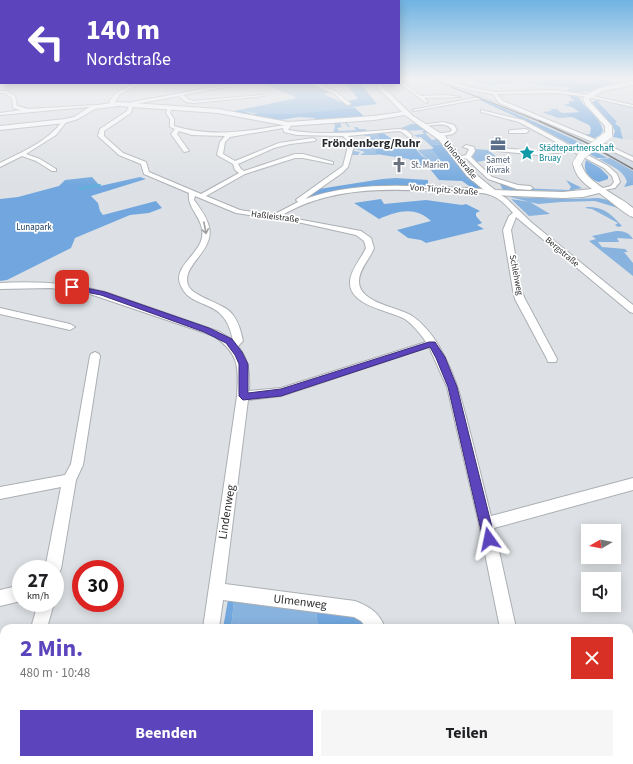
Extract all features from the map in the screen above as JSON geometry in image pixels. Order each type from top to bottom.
[{"type":"main road","points":[[0,128],[66,121],[74,119],[81,115]]},
{"type":"main road","points":[[237,115],[289,125],[396,115]]},
{"type":"main road","name":"Unionstraße","points":[[413,115],[437,135],[480,184],[493,193]]},
{"type":"main road","points":[[598,115],[608,126],[608,135],[582,155],[577,163],[577,169],[580,174],[614,198],[633,214]]},
{"type":"main road","name":"Von-Tirpitz-Straße","points":[[493,193],[564,195],[584,194],[601,190]]},
{"type":"street","name":"Haßleistraße","points":[[125,115],[102,130],[101,136],[121,154],[144,163],[146,173],[149,176],[172,183],[238,212],[287,218],[358,233],[368,240],[370,248],[354,283],[357,293],[372,303],[410,318],[441,357],[453,387],[486,524],[507,624]]},
{"type":"street","points":[[169,115],[172,119],[171,126],[177,130],[192,133],[232,135]]},
{"type":"street","points":[[499,115],[521,121],[606,168],[615,175],[617,182],[613,187],[601,190]]},
{"type":"street","points":[[531,115],[633,159]]},
{"type":"street","points":[[0,164],[21,154],[59,130],[66,121]]},
{"type":"street","points":[[424,125],[449,121],[455,130],[453,133],[437,135]]},
{"type":"street","points":[[243,173],[238,170],[235,163],[220,154],[223,141],[226,137],[289,125]]},
{"type":"street","points":[[287,218],[290,205],[340,172],[345,167],[352,141],[344,136],[286,131],[285,130],[289,125]]},
{"type":"street","points":[[235,163],[267,148],[281,144],[399,129],[410,136]]},
{"type":"street","points":[[177,130],[174,134],[186,151]]},
{"type":"street","points":[[511,132],[526,131]]},
{"type":"street","points":[[455,157],[468,156],[472,151],[472,148],[466,147]]},
{"type":"street","points":[[506,158],[573,149]]},
{"type":"street","points":[[499,150],[537,153]]},
{"type":"street","points":[[21,154],[38,160],[54,170]]},
{"type":"street","points":[[202,196],[243,173],[295,156],[303,156],[331,163]]},
{"type":"street","points":[[468,156],[490,178],[517,187],[530,188]]},
{"type":"street","points":[[0,160],[7,161]]},
{"type":"street","name":"Von-Tirpitz-Straße","points":[[274,217],[313,199],[332,193],[399,187],[493,193]]},
{"type":"street","points":[[0,286],[45,285],[86,289],[217,334],[233,345],[238,341],[238,335],[233,322],[227,313],[216,305],[186,290],[184,284],[184,273],[202,246],[206,236],[203,218],[191,200],[192,193]]},
{"type":"street","name":"Bergstraße","points":[[493,193],[509,203],[527,224],[633,310]]},
{"type":"street","name":"Schlehweg","points":[[518,213],[513,216],[507,230],[517,290],[520,299],[552,359]]},
{"type":"street","points":[[0,311],[70,327]]},
{"type":"street","points":[[243,396],[281,392],[432,344]]},
{"type":"street","name":"Lindenweg","points":[[211,624],[243,396],[244,364],[233,345]]},
{"type":"street","points":[[55,560],[68,480],[77,465],[95,356]]},
{"type":"street","points":[[0,493],[68,480]]},
{"type":"street","points":[[486,524],[633,484]]},
{"type":"street","name":"Ulmenweg","points":[[215,591],[355,609],[367,615],[374,624]]},
{"type":"street","points":[[0,598],[12,595]]},
{"type":"street","points":[[40,624],[43,612]]},
{"type":"shaded area","points":[[265,115],[302,115],[297,115]]},
{"type":"shaded area","points":[[518,115],[528,115],[620,155],[633,154],[633,182],[607,158],[573,139]]},
{"type":"shaded area","points":[[549,115],[569,115],[574,117],[558,118]]},
{"type":"shaded area","points":[[609,115],[633,115],[633,140],[623,139],[622,130],[614,122],[616,122]]},
{"type":"shaded area","points":[[334,122],[346,122],[350,127],[348,127],[345,123],[340,123],[342,127],[337,128],[339,131],[356,130],[354,127],[357,127],[359,129],[365,129],[369,132],[333,133],[335,127]]},
{"type":"shaded area","points":[[421,123],[434,132],[425,133],[432,140],[442,138],[446,144],[430,145],[421,137],[414,135],[424,134],[422,131],[424,131],[423,130],[406,131],[401,128],[411,124]]},
{"type":"shaded area","points":[[376,132],[380,141],[376,154],[379,155],[360,155],[365,152],[355,149],[354,151],[360,152],[358,155],[350,155],[352,142],[365,142],[367,138],[371,138],[370,136],[365,136],[363,134]]},
{"type":"shaded area","points":[[431,149],[444,164],[437,164],[418,150]]},
{"type":"shaded area","points":[[475,149],[488,150],[498,158],[477,162],[472,156],[474,155]]},
{"type":"shaded area","points":[[610,158],[633,171],[633,185],[624,187],[627,182],[623,174],[616,168],[599,159]]},
{"type":"shaded area","points":[[566,180],[582,188],[568,191],[503,190],[500,184],[502,183],[517,188],[569,190],[571,187]]},
{"type":"shaded area","points":[[510,197],[573,199],[598,198],[608,200],[618,208],[595,201],[538,204]]},
{"type":"shaded area","points":[[511,199],[530,202],[550,214],[529,216]]},
{"type":"shaded area","points":[[585,208],[598,208],[607,212],[622,226],[618,227],[615,225],[618,223],[592,209]]},
{"type":"shaded area","points":[[616,231],[626,232],[633,239],[617,238],[619,242],[598,242],[602,247],[625,249],[628,252],[624,252],[633,263],[633,276],[589,241],[596,239],[592,236]]},
{"type":"shaded area","points":[[234,601],[316,610],[318,624],[231,624]]},
{"type":"green space","points":[[244,115],[362,115],[366,118],[317,121],[314,118],[299,117],[274,121]]},
{"type":"green space","points":[[512,115],[518,115],[573,139],[607,158],[597,158]]},
{"type":"green space","points":[[567,115],[594,115],[602,126],[603,131],[600,135],[593,139],[583,135],[590,134],[591,128],[589,125]]},
{"type":"green space","points":[[603,115],[610,115],[617,122],[615,123],[620,127],[623,139],[613,137],[615,131]]},
{"type":"green space","points":[[376,132],[382,132],[393,140],[415,148],[422,156],[439,165],[444,164],[431,149],[434,148],[430,145],[446,144],[488,190],[475,190],[462,181],[439,180],[430,169],[416,166],[409,159],[376,154],[375,146],[380,140]]},
{"type":"green space","points":[[586,160],[600,168],[608,176],[608,179],[599,182],[592,179],[586,171]]},
{"type":"green space","name":"Lunapark","points":[[92,177],[100,186],[140,177],[146,179],[91,196],[98,203],[100,211],[103,215],[156,201],[162,208],[149,213],[130,215],[75,238],[71,248],[7,280],[0,281],[0,199],[18,197],[59,186],[65,180]]},
{"type":"green space","points":[[396,178],[428,180],[428,187],[392,186],[357,189],[303,199],[319,189]]},
{"type":"green space","points":[[381,199],[384,204],[426,200],[462,205],[466,204],[480,211],[476,213],[476,216],[482,223],[477,225],[484,229],[426,243],[421,240],[408,238],[397,230],[431,221],[419,213],[406,211],[379,219],[354,203]]},
{"type":"green space","points":[[228,600],[234,601],[231,624],[224,624]]},
{"type":"green space","points":[[316,610],[345,612],[357,617],[365,624],[318,624]]},
{"type":"waterway","points":[[79,189],[100,185]]},
{"type":"railway","points":[[522,115],[541,122]]},
{"type":"railway","points":[[539,121],[585,142],[633,169]]},
{"type":"place","name":"Samet Kivrak","points":[[498,144]]},
{"type":"place","name":"Städtepartnerschaft Bruay","points":[[527,153]]},
{"type":"place","name":"St. Marien","points":[[399,165]]},
{"type":"district","name":"Fröndenberg/Ruhr","points":[[371,143]]},
{"type":"route","points":[[72,287],[86,289],[143,307],[207,330],[229,341],[239,354],[244,364],[243,396],[281,392],[432,344],[441,357],[453,387],[489,539]]}]
